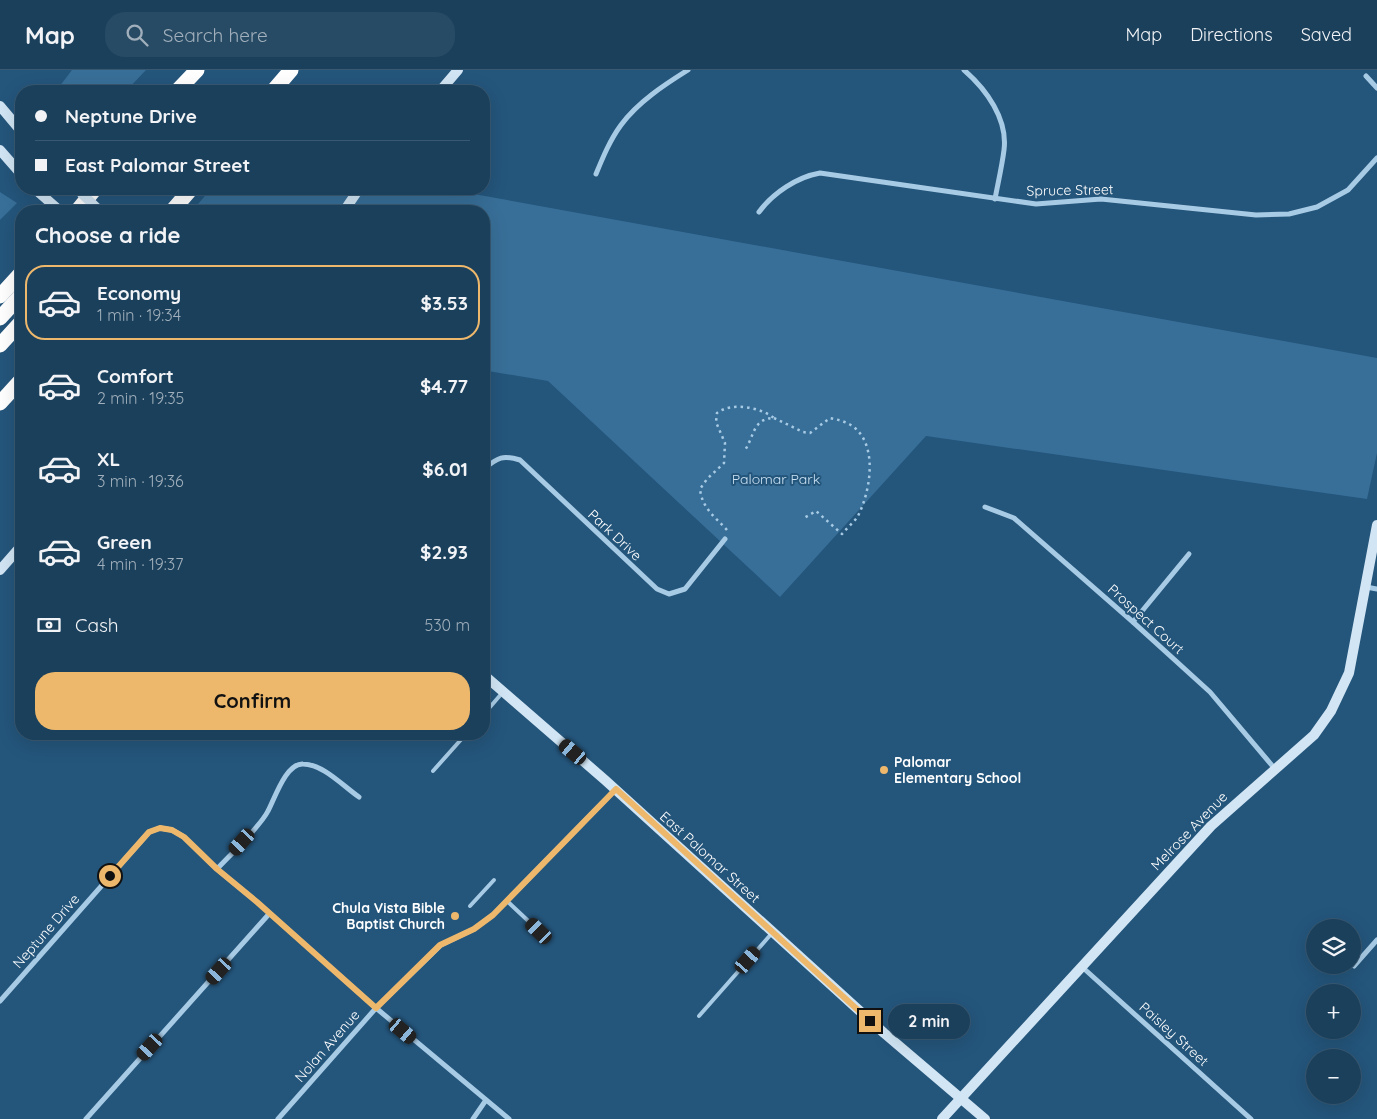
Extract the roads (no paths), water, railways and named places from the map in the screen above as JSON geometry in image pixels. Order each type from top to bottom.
[{"type":"highway","points":[[183,85],[197,70]]},
{"type":"highway","points":[[278,85],[291,70]]},
{"type":"highway","points":[[82,205],[90,195]]},
{"type":"highway","points":[[177,205],[186,195]]},
{"type":"highway","points":[[0,296],[15,280]]},
{"type":"highway","points":[[0,318],[15,302]]},
{"type":"highway","points":[[0,345],[15,329]]},
{"type":"highway","points":[[0,403],[15,387]]},
{"type":"street","points":[[445,85],[458,70]]},
{"type":"street","points":[[596,174],[607,149],[622,124],[656,92],[688,70]]},
{"type":"street","points":[[964,70],[976,80],[992,101],[1004,131],[1005,148],[996,199]]},
{"type":"street","points":[[1366,76],[1377,88]]},
{"type":"street","points":[[0,106],[15,124]]},
{"type":"street","points":[[0,150],[15,167]]},
{"type":"street","name":"Spruce Street","points":[[759,212],[768,199],[807,176],[820,173],[1036,204],[1100,199],[1256,215],[1289,214],[1317,207],[1348,190],[1377,158]]},
{"type":"street","points":[[42,195],[53,205]]},
{"type":"street","points":[[83,195],[94,205]]},
{"type":"street","name":"Park Drive","points":[[490,464],[498,458],[506,456],[520,460],[657,589],[670,594],[685,589],[725,539]]},
{"type":"street","name":"Prospect Court","points":[[985,507],[1014,518],[1133,622],[1210,692],[1276,770]]},
{"type":"street","name":"Melrose Avenue","points":[[942,1119],[1211,826],[1237,801],[1276,770],[1314,735],[1331,711],[1349,673],[1377,525]]},
{"type":"street","points":[[0,570],[15,553]]},
{"type":"street","points":[[1133,622],[1190,554]]},
{"type":"street","points":[[1366,587],[1377,589]]},
{"type":"street","name":"East Palomar Street","points":[[490,680],[616,789],[884,1033],[985,1119]]},
{"type":"street","points":[[359,797],[316,766],[302,763],[293,767],[285,776],[267,814],[217,869],[376,1008],[509,1119]]},
{"type":"street","name":"Nolan Avenue","points":[[278,1119],[376,1008],[440,945],[474,929],[493,915],[616,789]]},
{"type":"street","name":"Neptune Drive","points":[[0,1001],[149,832],[160,828],[172,830],[184,837],[217,869]]},
{"type":"street","points":[[86,1119],[269,914]]},
{"type":"street","points":[[1361,958],[1377,940]]},
{"type":"street","name":"Paisley Street","points":[[1081,966],[1251,1119]]},
{"type":"street","points":[[473,1119],[486,1100]]},
{"type":"lane","points":[[490,707],[503,692]]},
{"type":"lane","points":[[433,771],[461,740]]},
{"type":"lane","points":[[470,906],[494,880]]},
{"type":"lane","points":[[507,901],[539,931]]},
{"type":"lane","points":[[699,1016],[772,932]]},
{"type":"place","name":"Palomar Elementary School","points":[[884,770]]},
{"type":"place","name":"Chula Vista Bible Baptist Church","points":[[455,916]]},
{"type":"park label","name":"Palomar Park","points":[[776,479]]}]
